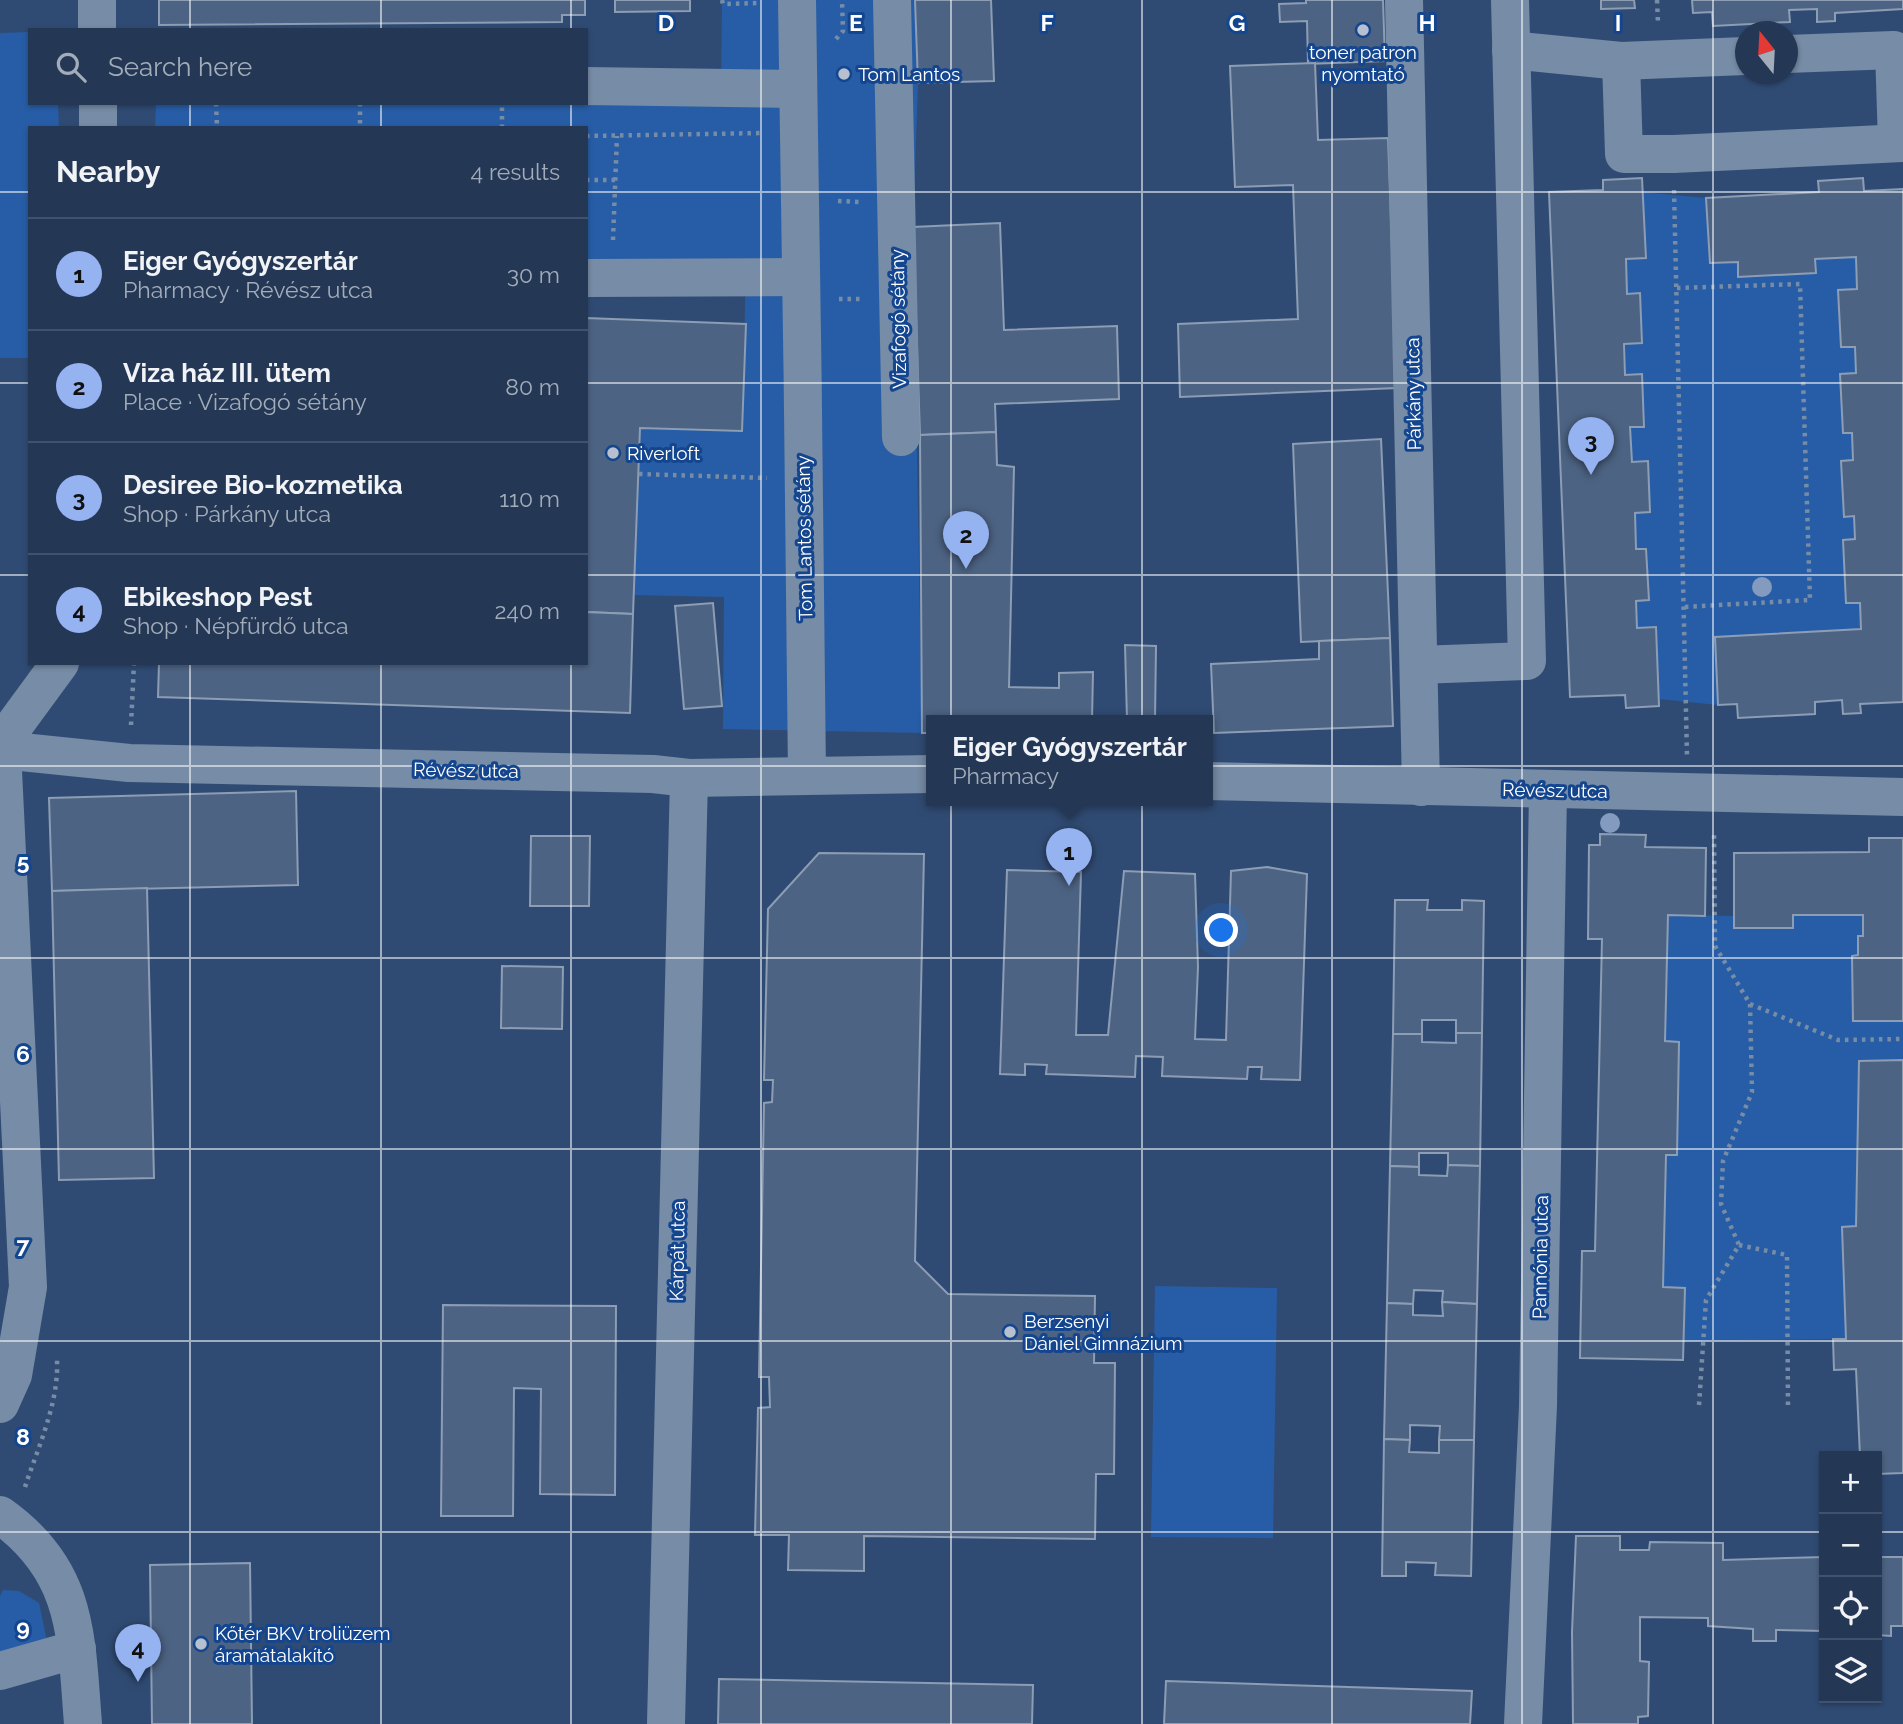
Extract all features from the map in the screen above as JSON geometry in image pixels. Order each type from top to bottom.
[{"type":"street","points":[[97,0],[97,28]]},
{"type":"street","name":"Tom Lantos sétány","points":[[797,0],[802,201],[799,288],[807,775]]},
{"type":"street","name":"Vizafogó sétány","points":[[892,0],[901,437]]},
{"type":"street","name":"Párkány utca","points":[[1404,0],[1421,787]]},
{"type":"street","points":[[1419,665],[1527,661],[1510,0]]},
{"type":"street","points":[[1511,50],[1621,61],[1735,55]]},
{"type":"street","points":[[1621,61],[1624,154],[1674,155],[1900,143],[1894,50],[1798,54]]},
{"type":"street","points":[[588,86],[799,89]]},
{"type":"street","points":[[98,105],[98,126]]},
{"type":"street","points":[[599,278],[799,288]]},
{"type":"street","points":[[0,1404],[13,1375],[28,1287],[1,791],[2,750],[16,723],[59,665]]},
{"type":"street","name":"Révész utca","points":[[2,750],[129,763],[653,774],[689,778],[926,774]]},
{"type":"street","name":"Kárpát utca","points":[[666,1724],[689,778]]},
{"type":"street","name":"Révész utca","points":[[1213,781],[1903,797]]},
{"type":"street","name":"Pannónia utca","points":[[1523,1724],[1538,1406],[1548,790]]},
{"type":"street","points":[[0,1515],[30,1541],[53,1569],[68,1597],[77,1649],[83,1724]]},
{"type":"street","points":[[0,1671],[77,1649]]},
{"type":"path","points":[[1657,0],[1657,16]]},
{"type":"path","points":[[216,105],[218,126]]},
{"type":"path","points":[[359,105],[360,126]]},
{"type":"path","points":[[502,105],[502,126]]},
{"type":"path","points":[[588,136],[800,132]]},
{"type":"path","points":[[599,278],[615,180],[617,136]]},
{"type":"path","points":[[1674,155],[1683,607],[1716,946],[1750,1004],[1752,1092],[1723,1161],[1721,1203],[1739,1245]]},
{"type":"path","points":[[588,180],[615,180]]},
{"type":"path","points":[[802,201],[896,202]]},
{"type":"path","points":[[1676,288],[1800,284],[1810,600],[1683,607]]},
{"type":"path","points":[[799,288],[898,299]]},
{"type":"path","points":[[639,474],[803,479]]},
{"type":"path","points":[[129,763],[134,665]]},
{"type":"path","points":[[1750,1004],[1838,1040],[1903,1039]]},
{"type":"path","points":[[1699,1405],[1706,1300],[1739,1245]]},
{"type":"path","points":[[1739,1245],[1787,1255],[1788,1405]]},
{"type":"shaded area","points":[[722,0],[915,0],[918,83],[913,227],[922,733],[723,729],[724,597],[634,595],[640,428],[742,431],[746,266],[588,263],[588,126],[155,126],[156,105],[588,105],[588,102],[721,102]]},
{"type":"shaded area","points":[[28,32],[28,105],[58,105],[59,126],[28,126],[28,358],[0,358],[0,33]]},
{"type":"shaded area","points":[[1643,192],[1706,198],[1710,263],[1738,262],[1739,277],[1816,273],[1815,259],[1856,257],[1857,289],[1838,290],[1841,347],[1855,347],[1856,373],[1840,374],[1843,432],[1852,433],[1853,460],[1841,461],[1845,517],[1854,516],[1855,539],[1843,540],[1846,603],[1860,603],[1861,629],[1715,637],[1718,705],[1659,699],[1656,627],[1637,628],[1636,601],[1649,599],[1646,550],[1636,549],[1635,513],[1650,511],[1648,462],[1632,462],[1630,427],[1643,427],[1625,375],[1626,259],[1646,257]]},
{"type":"shaded area","points":[[1668,915],[1734,916],[1735,928],[1793,928],[1793,915],[1863,915],[1863,936],[1858,936],[1858,955],[1852,956],[1853,1021],[1903,1021],[1903,1060],[1859,1061],[1856,1226],[1842,1227],[1846,1339],[1684,1341],[1685,1288],[1663,1287],[1666,1155],[1677,1155],[1679,1043],[1665,1041]]},
{"type":"shaded area","points":[[1155,1286],[1277,1288],[1273,1538],[1151,1537]]},
{"type":"shaded area","points":[[3,1590],[19,1591],[39,1603],[50,1656],[0,1658],[0,1596]]},
{"type":"building","points":[[159,0],[585,0],[585,15],[562,15],[562,22],[159,25]]},
{"type":"building","points":[[615,0],[690,0],[690,11],[615,12]]},
{"type":"building","points":[[915,0],[991,0],[994,81],[918,83]]},
{"type":"building","points":[[1306,0],[1383,0],[1385,61],[1308,64],[1307,21],[1280,22],[1279,4],[1306,3]]},
{"type":"building","points":[[1601,0],[1634,0],[1635,8],[1601,9]]},
{"type":"building","points":[[1692,0],[1903,0],[1903,9],[1835,13],[1835,21],[1817,22],[1817,9],[1789,10],[1790,21],[1735,21],[1735,25],[1713,26],[1712,12],[1693,13]]},
{"type":"building","points":[[1315,63],[1318,140],[1388,138],[1397,388],[1180,397],[1178,324],[1298,319],[1293,185],[1235,187],[1230,66]]},
{"type":"building","points":[[1642,178],[1646,258],[1626,259],[1627,294],[1640,293],[1642,343],[1624,344],[1625,375],[1642,374],[1644,427],[1630,427],[1632,462],[1648,461],[1650,512],[1635,513],[1636,549],[1646,549],[1649,600],[1636,601],[1637,628],[1656,627],[1659,706],[1626,708],[1625,695],[1570,697],[1549,192],[1603,190],[1603,180]]},
{"type":"building","points":[[1863,178],[1864,191],[1903,189],[1903,702],[1860,704],[1861,713],[1843,714],[1842,700],[1815,702],[1815,714],[1738,718],[1737,704],[1718,705],[1715,637],[1861,629],[1860,603],[1846,603],[1843,540],[1855,539],[1854,516],[1844,517],[1841,461],[1853,460],[1852,433],[1843,433],[1840,374],[1856,373],[1855,347],[1841,347],[1838,290],[1857,289],[1856,257],[1815,259],[1816,273],[1738,277],[1738,262],[1710,263],[1706,198],[1819,192],[1818,181]]},
{"type":"building","points":[[1000,223],[1004,330],[1117,326],[1119,399],[995,404],[996,432],[920,435],[913,227]]},
{"type":"building","name":"Riverloft","points":[[588,318],[746,324],[742,431],[640,428],[633,614],[588,612]]},
{"type":"building","points":[[996,432],[997,465],[1014,467],[1009,687],[1059,688],[1059,673],[1093,672],[1092,715],[926,715],[926,733],[922,733],[920,435]]},
{"type":"building","points":[[1381,439],[1390,638],[1301,642],[1293,444]]},
{"type":"building","points":[[713,603],[722,706],[684,709],[675,606]]},
{"type":"building","points":[[588,612],[633,614],[630,713],[158,697],[159,665],[588,665]]},
{"type":"building","points":[[1390,638],[1393,726],[1214,733],[1211,664],[1319,659],[1319,641]]},
{"type":"building","points":[[1125,645],[1156,646],[1155,715],[1127,715]]},
{"type":"building","points":[[296,791],[298,885],[52,891],[49,798]]},
{"type":"building","points":[[1600,834],[1646,835],[1645,847],[1706,848],[1705,916],[1668,915],[1665,1041],[1679,1042],[1677,1155],[1666,1155],[1663,1287],[1685,1288],[1683,1360],[1580,1358],[1582,1251],[1595,1251],[1602,939],[1588,939],[1589,845],[1600,845]]},
{"type":"building","points":[[531,836],[590,836],[589,906],[530,906]]},
{"type":"building","points":[[1869,838],[1903,838],[1903,1021],[1853,1021],[1852,956],[1858,955],[1858,936],[1863,936],[1863,915],[1793,915],[1793,928],[1734,928],[1734,853],[1869,852]]},
{"type":"building","points":[[819,853],[924,854],[915,1261],[948,1294],[1095,1296],[1094,1363],[1115,1363],[1114,1474],[1096,1474],[1095,1539],[864,1536],[864,1571],[788,1570],[789,1535],[755,1535],[758,1408],[770,1407],[769,1377],[759,1377],[764,1103],[772,1102],[773,1080],[764,1080],[768,909]]},
{"type":"building","points":[[1267,867],[1307,874],[1300,1080],[1261,1079],[1262,1067],[1248,1067],[1247,1079],[1162,1076],[1163,1057],[1136,1056],[1135,1077],[1046,1074],[1047,1065],[1025,1064],[1025,1075],[1000,1074],[1007,870],[1081,872],[1076,1035],[1108,1035],[1124,871],[1195,874],[1198,967],[1195,1039],[1226,1040],[1231,871]]},
{"type":"building","points":[[147,888],[154,1178],[59,1180],[52,891]]},
{"type":"building","points":[[1395,900],[1428,900],[1427,910],[1462,910],[1462,900],[1484,901],[1482,1033],[1456,1033],[1456,1020],[1422,1020],[1422,1034],[1393,1034]]},
{"type":"building","points":[[502,966],[563,967],[562,1029],[501,1028]]},
{"type":"building","points":[[1456,1033],[1482,1033],[1480,1166],[1448,1165],[1448,1153],[1419,1153],[1419,1167],[1390,1166],[1393,1034],[1422,1034],[1422,1042],[1456,1043]]},
{"type":"building","points":[[1903,1060],[1903,1473],[1882,1474],[1882,1451],[1860,1451],[1856,1369],[1834,1370],[1833,1339],[1846,1339],[1842,1227],[1856,1226],[1859,1061]]},
{"type":"building","points":[[1448,1165],[1480,1166],[1477,1304],[1442,1302],[1443,1291],[1414,1290],[1413,1304],[1387,1303],[1390,1166],[1419,1167],[1419,1175],[1447,1176]]},
{"type":"building","points":[[1442,1302],[1477,1304],[1474,1440],[1439,1440],[1440,1426],[1410,1425],[1410,1440],[1384,1439],[1387,1303],[1413,1304],[1413,1315],[1443,1316]]},
{"type":"building","points":[[443,1305],[616,1306],[615,1495],[540,1494],[541,1389],[514,1388],[513,1516],[441,1516]]},
{"type":"building","points":[[1384,1439],[1410,1440],[1409,1452],[1439,1453],[1439,1440],[1474,1440],[1471,1576],[1435,1575],[1436,1563],[1406,1562],[1406,1576],[1382,1576]]},
{"type":"building","points":[[1576,1536],[1620,1536],[1620,1550],[1649,1550],[1650,1542],[1723,1543],[1723,1560],[1819,1557],[1819,1631],[1776,1630],[1776,1641],[1753,1641],[1753,1629],[1708,1626],[1708,1618],[1640,1617],[1640,1661],[1649,1662],[1648,1716],[1638,1717],[1638,1724],[1573,1724],[1572,1632]]},
{"type":"building","points":[[1882,1557],[1903,1557],[1903,1626],[1891,1626],[1891,1636],[1882,1635]]},
{"type":"building","name":"Kőtér BKV troliüzem áramátalakító","points":[[250,1563],[252,1724],[152,1724],[150,1565]]},
{"type":"building","points":[[719,1679],[1033,1685],[1032,1724],[718,1724]]},
{"type":"building","points":[[1166,1681],[1472,1691],[1470,1724],[1164,1724]]},
{"type":"place","name":"toner patron nyomtató","points":[[1363,30]]},
{"type":"place","name":"Tom Lantos","points":[[844,74]]},
{"type":"place","name":"Riverloft","points":[[613,453]]},
{"type":"place","name":"Desiree Bio-kozmetika","points":[[1591,475]]},
{"type":"place","name":"Viza ház III. ütem","points":[[966,569]]},
{"type":"place","name":"Eiger Gyógyszertár","points":[[1069,886]]},
{"type":"place","name":"Berzsenyi Dániel Gimnázium","points":[[1010,1332]]},
{"type":"place","name":"Kőtér BKV troliüzem áramátalakító","points":[[201,1644]]},
{"type":"place","name":"Ebikeshop Pest","points":[[138,1682]]}]
